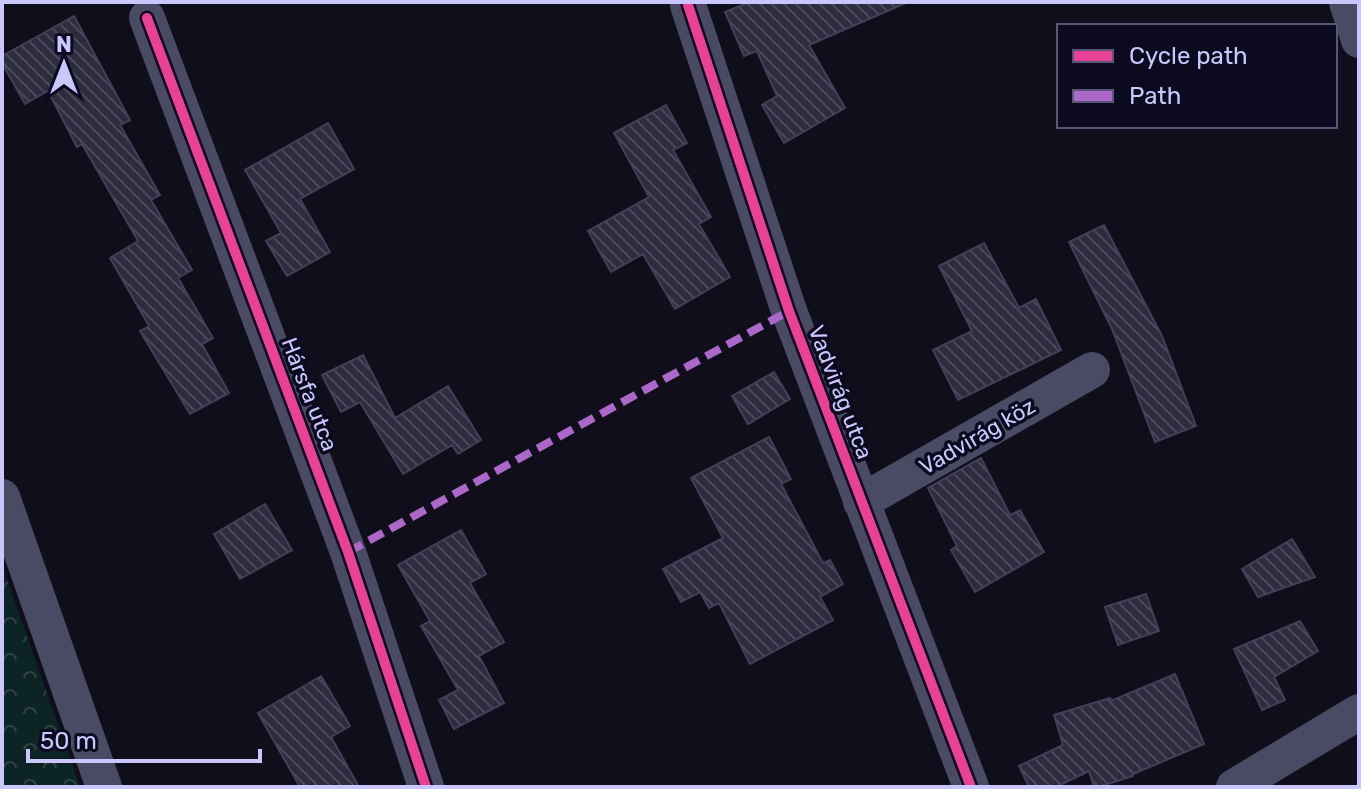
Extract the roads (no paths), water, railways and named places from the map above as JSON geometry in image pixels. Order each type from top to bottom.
[{"type":"street","points":[[1347,2],[1359,40]]},
{"type":"street","name":"Vadvirág utca","points":[[688,5],[789,311],[971,787]]},
{"type":"street","name":"Hársfa utca","points":[[147,18],[348,552],[426,787]]},
{"type":"street","name":"Vadvirág köz","points":[[861,502],[1092,370]]},
{"type":"street","points":[[2,497],[104,787]]},
{"type":"street","points":[[1234,787],[1273,777],[1359,712]]}]
